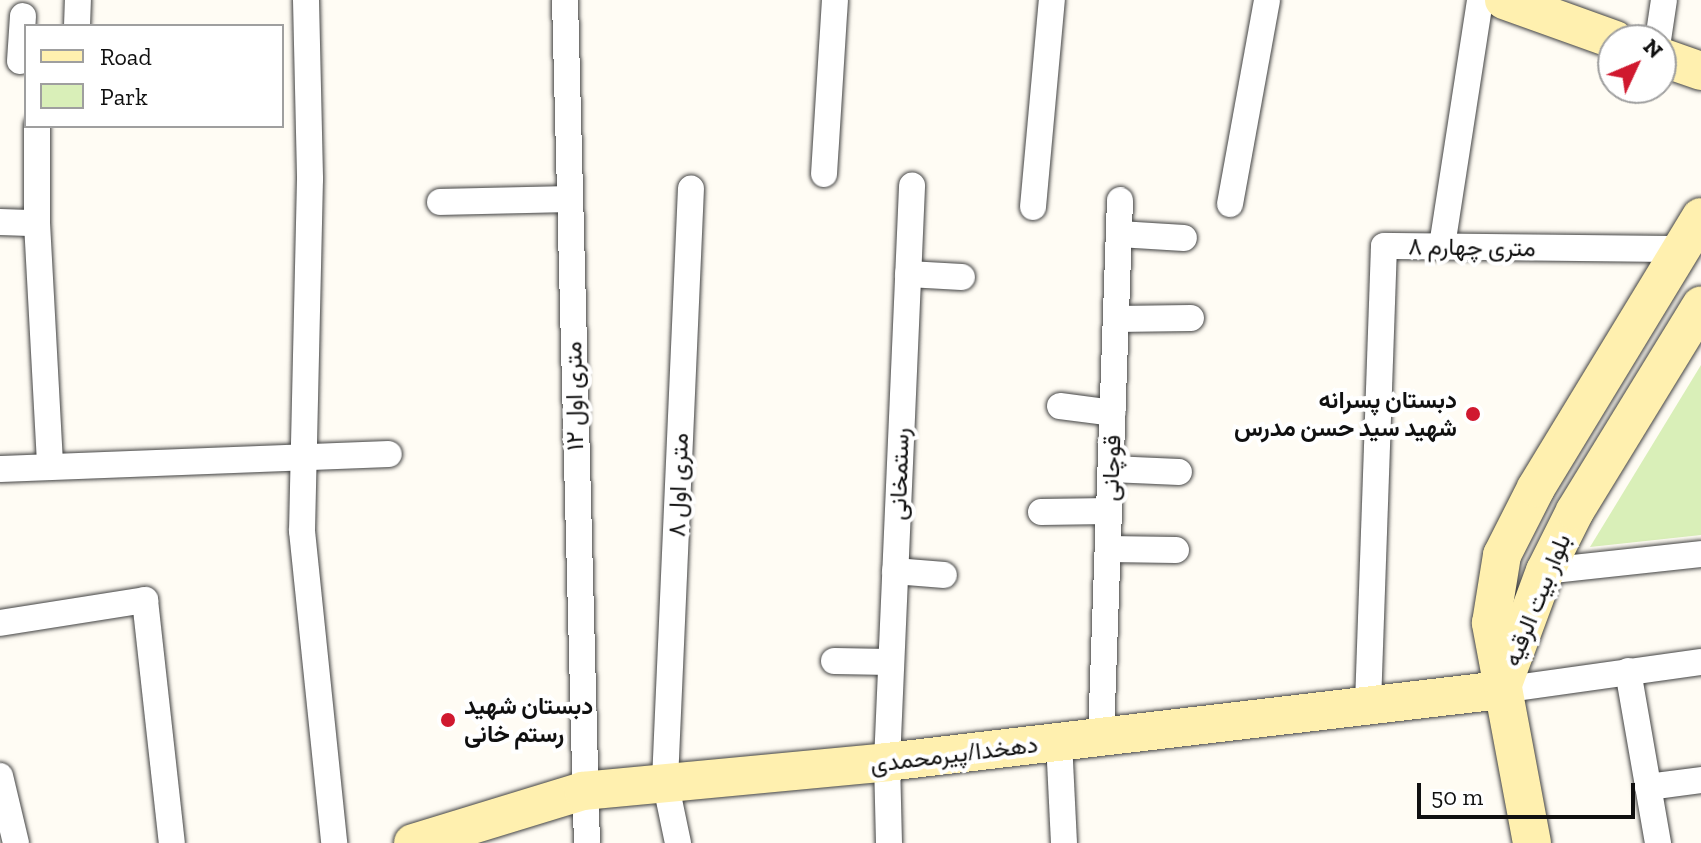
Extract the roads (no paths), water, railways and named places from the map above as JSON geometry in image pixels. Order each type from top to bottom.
[{"type":"main road","points":[[1504,0],[1597,34]]},
{"type":"main road","points":[[1677,63],[1701,71]]},
{"type":"main road","name":"بلوار بیت الرقیه","points":[[1501,690],[1491,623],[1502,555],[1536,488],[1701,217]]},
{"type":"main road","name":"بلوار بیت الرقیه","points":[[1501,690],[1545,571],[1701,305]]},
{"type":"main road","points":[[1501,690],[1532,843]]},
{"type":"main road","name":"دهخدا/پیرمحمدی","points":[[413,843],[583,791],[887,762],[1501,690]]},
{"type":"street","points":[[77,24],[78,0]]},
{"type":"street","points":[[306,0],[310,179],[302,531],[334,843]]},
{"type":"street","name":"۱۲ متری اول","points":[[565,0],[583,791],[587,843]]},
{"type":"street","points":[[824,174],[835,0]]},
{"type":"street","points":[[1033,207],[1052,0]]},
{"type":"street","points":[[1230,204],[1267,0]]},
{"type":"street","points":[[1442,246],[1480,0]]},
{"type":"street","points":[[1660,24],[1664,0]]},
{"type":"street","points":[[15,61],[23,16]]},
{"type":"street","points":[[37,128],[37,223],[50,463]]},
{"type":"street","name":"رستمخانی","points":[[889,843],[887,762],[912,186]]},
{"type":"street","name":"۸ متری اول","points":[[678,843],[665,781],[691,189]]},
{"type":"street","points":[[440,202],[569,199]]},
{"type":"street","name":"قوچانی","points":[[1101,736],[1120,200]]},
{"type":"street","points":[[0,222],[37,223]]},
{"type":"street","points":[[1119,234],[1184,238]]},
{"type":"street","name":"۸ متری چهارم","points":[[1368,704],[1384,246],[1682,249]]},
{"type":"street","points":[[908,274],[962,277]]},
{"type":"street","points":[[1116,319],[1191,318]]},
{"type":"street","points":[[1060,406],[1113,413]]},
{"type":"street","points":[[0,469],[50,463],[389,454]]},
{"type":"street","points":[[1111,469],[1179,472]]},
{"type":"street","points":[[1041,512],[1109,511]]},
{"type":"street","points":[[1108,549],[1176,550]]},
{"type":"street","points":[[1545,571],[1701,554]]},
{"type":"street","points":[[895,571],[944,575]]},
{"type":"street","points":[[0,623],[145,600],[172,843]]},
{"type":"street","points":[[834,661],[891,662]]},
{"type":"street","points":[[1501,690],[1701,662]]},
{"type":"street","points":[[1628,671],[1658,843]]},
{"type":"street","points":[[1059,741],[1064,843]]},
{"type":"street","points":[[0,780],[16,843]]},
{"type":"street","points":[[1648,787],[1701,780]]},
{"type":"place","name":"دبستان پسرانه شهید سید حسن مدرس","points":[[1473,414]]},
{"type":"place","name":"دبستان شهید رستم خانی","points":[[448,720]]}]
